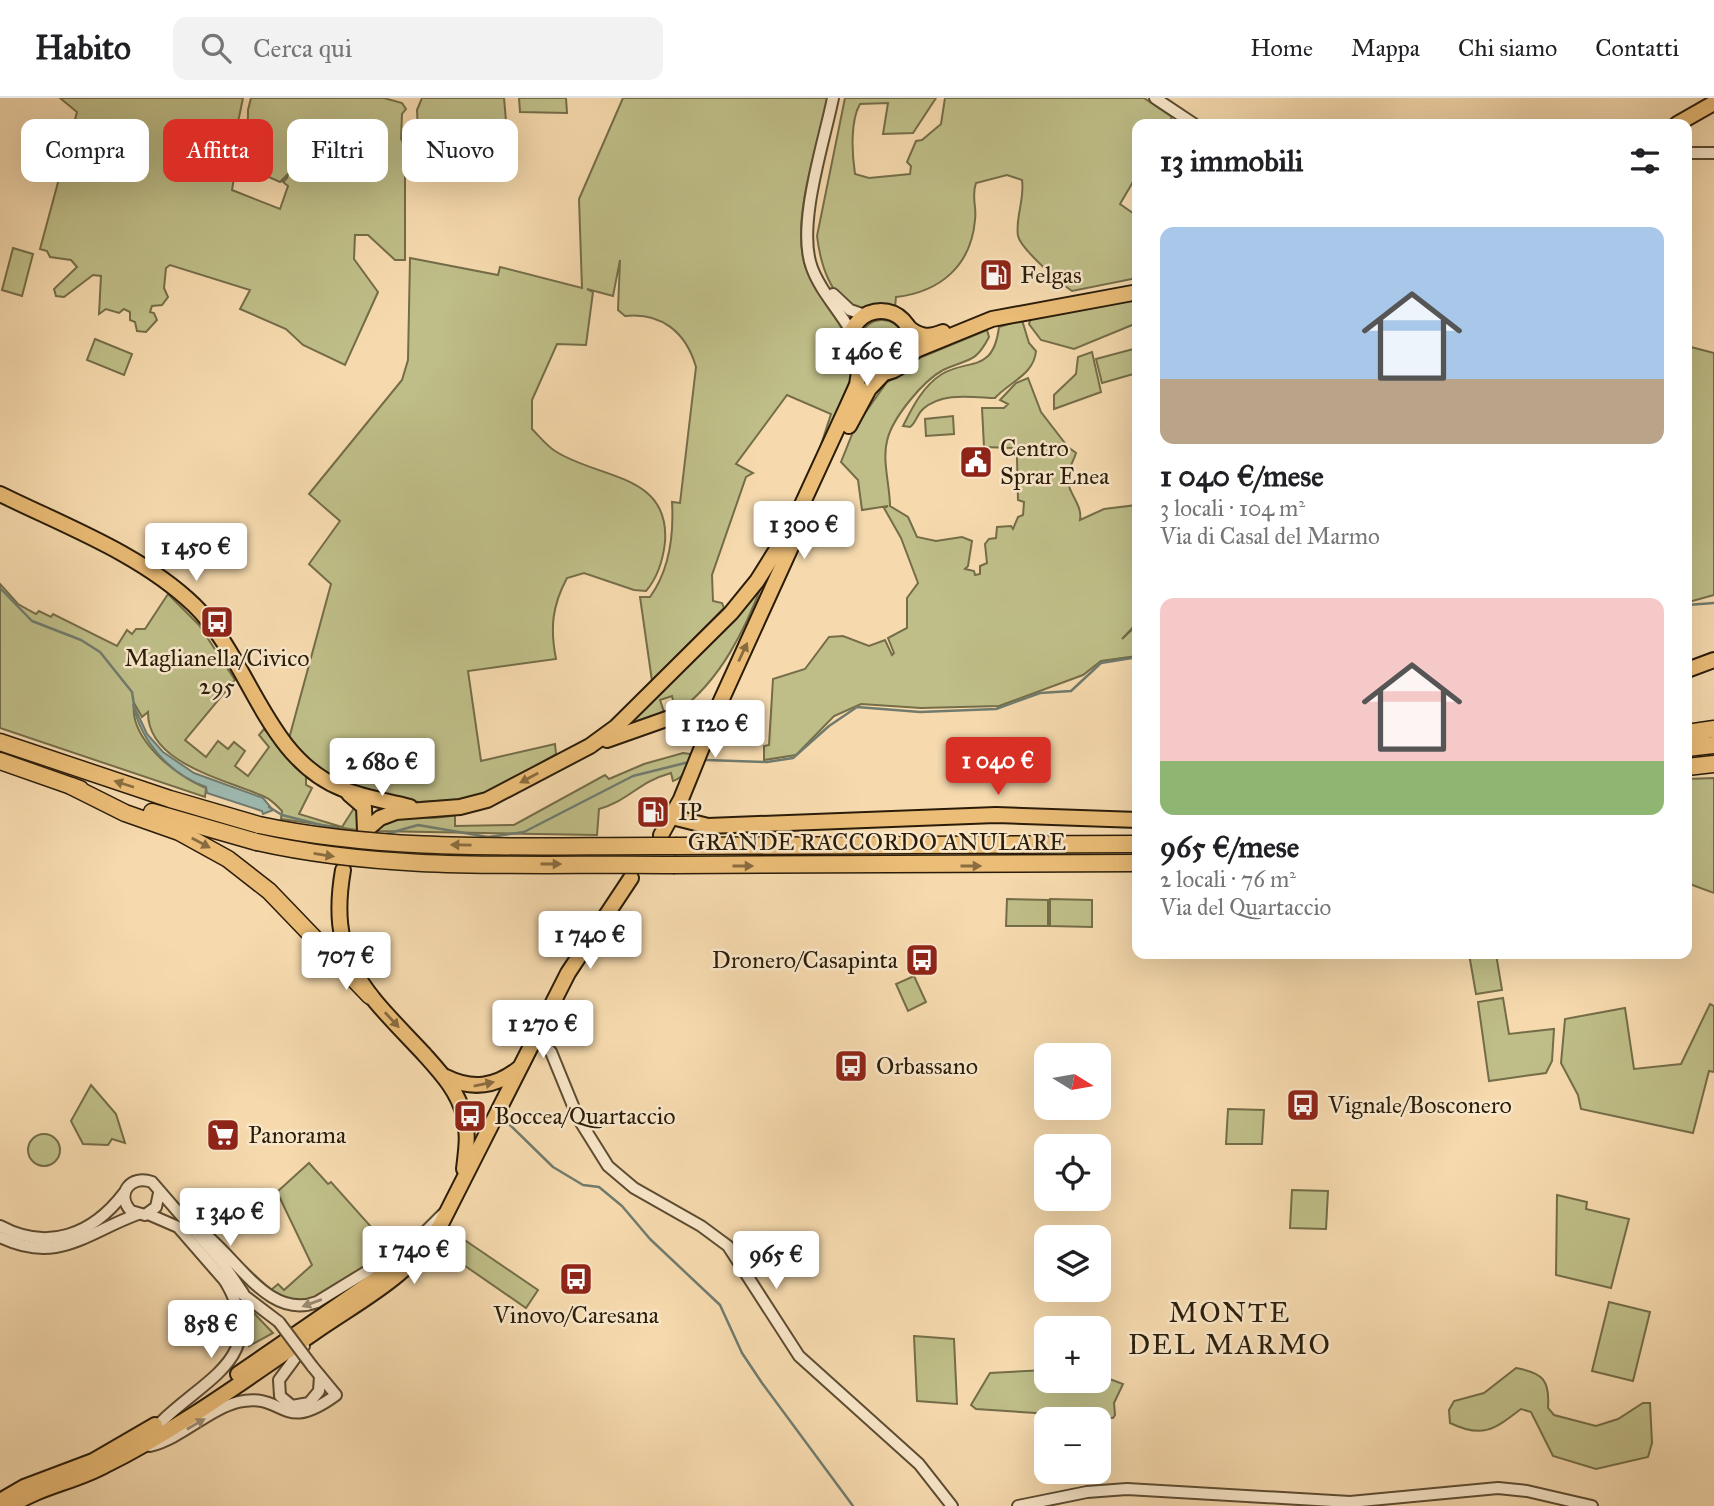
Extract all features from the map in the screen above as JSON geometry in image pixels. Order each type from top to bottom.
[{"type":"highway","points":[[1692,732],[1714,729]]},
{"type":"highway","name":"GRANDE RACCORDO ANULARE","points":[[0,742],[146,791],[259,825],[317,836],[396,844],[1132,844]]},
{"type":"highway","points":[[1692,747],[1714,745]]},
{"type":"highway","name":"GRANDE RACCORDO ANULARE","points":[[0,761],[71,786],[257,842],[332,856],[399,862],[675,865],[1132,863]]},
{"type":"highway","points":[[1692,766],[1714,764]]},
{"type":"highway","points":[[71,786],[125,813],[179,832],[228,859],[269,891],[370,996]]},
{"type":"main road","points":[[1687,119],[1714,103]]},
{"type":"main road","points":[[885,372],[868,370],[860,365],[852,352],[850,336],[853,328],[865,315],[878,311],[892,313],[916,334],[930,336],[1003,308],[1132,287]]},
{"type":"main road","points":[[661,835],[672,817],[705,736],[856,411],[885,372],[904,362],[916,351],[992,319],[1132,293]]},
{"type":"main road","points":[[904,362],[911,345],[907,326]]},
{"type":"main road","points":[[590,746],[635,710],[757,582],[794,522],[857,384],[860,365]]},
{"type":"main road","points":[[0,494],[148,570],[182,594],[220,638],[292,753],[364,807],[365,831],[388,814],[460,807],[487,800],[590,746],[692,710],[705,716],[705,736]]},
{"type":"main road","points":[[1692,668],[1714,660]]},
{"type":"main road","points":[[342,789],[418,809]]},
{"type":"main road","points":[[672,817],[708,826],[996,815],[1132,820]]},
{"type":"main road","points":[[343,870],[338,906],[341,937],[353,970],[370,996],[446,1077],[466,1124],[463,1177]]},
{"type":"main road","points":[[11,1506],[39,1492],[97,1470],[133,1450],[226,1394],[410,1266],[428,1244],[448,1209],[568,974],[631,878]]},
{"type":"main road","points":[[446,1077],[467,1086],[481,1086],[500,1080],[519,1068]]},
{"type":"main road","points":[[0,1501],[23,1487],[93,1461],[160,1422],[228,1381],[428,1244]]},
{"type":"street","points":[[836,98],[814,212],[811,246],[817,268],[826,286],[844,306],[865,315]]},
{"type":"street","points":[[836,98],[808,215],[807,243],[815,276],[849,328],[850,336]]},
{"type":"street","points":[[1154,98],[1187,119]]},
{"type":"street","points":[[1692,153],[1714,153]]},
{"type":"street","points":[[535,1036],[551,1052],[578,1118],[607,1166],[634,1188],[701,1226],[729,1246],[799,1356],[919,1464],[952,1506]]},
{"type":"street","points":[[0,1226],[36,1238],[69,1236],[98,1221],[124,1194],[128,1186],[140,1179],[152,1182],[229,1271],[243,1293]]},
{"type":"street","points":[[0,1237],[32,1247],[63,1247],[88,1239],[117,1222],[156,1207],[159,1193]]},
{"type":"street","points":[[124,1194],[127,1207],[178,1227],[225,1281],[236,1301],[242,1321],[236,1351],[222,1371],[160,1422]]},
{"type":"street","points":[[187,1223],[208,1234],[269,1296],[286,1305],[301,1307],[317,1302],[415,1242],[448,1209]]},
{"type":"street","points":[[133,1450],[170,1439],[238,1402],[261,1401],[302,1414],[336,1395],[279,1322],[225,1281]]},
{"type":"street","points":[[317,1330],[279,1380],[280,1396],[292,1406],[309,1404],[319,1391],[320,1376]]},
{"type":"street","points":[[1018,1506],[1087,1492],[1127,1489],[1350,1502],[1498,1488],[1548,1494],[1592,1506]]},
{"type":"shaded area","points":[[60,98],[243,98],[239,119],[163,119],[163,182],[233,182],[232,190],[280,209],[288,186],[283,182],[287,178],[287,182],[388,182],[388,119],[287,119],[287,175],[280,182],[273,179],[273,119],[248,119],[251,98],[384,98],[402,103],[406,109],[402,114],[401,139],[402,182],[405,182],[405,260],[395,260],[368,235],[355,235],[354,259],[378,292],[345,365],[303,345],[286,329],[240,309],[250,290],[170,265],[166,268],[164,288],[168,297],[162,305],[152,306],[150,312],[154,313],[157,320],[146,332],[137,331],[135,322],[130,320],[130,312],[124,309],[119,313],[106,309],[99,314],[101,276],[93,275],[64,297],[56,296],[54,289],[77,267],[71,260],[50,257],[47,251],[40,249],[58,182],[149,182],[149,119],[75,119],[77,112]]},
{"type":"shaded area","points":[[422,98],[504,98],[506,119],[417,119],[417,110]]},
{"type":"shaded area","points":[[519,98],[566,98],[567,113],[520,112]]},
{"type":"shaded area","points":[[623,98],[828,98],[804,202],[801,244],[811,280],[842,330],[853,374],[818,454],[831,414],[787,395],[736,464],[753,473],[746,477],[712,575],[713,601],[722,603],[724,608],[652,681],[640,597],[650,597],[662,575],[669,552],[672,502],[680,503],[696,367],[686,344],[670,327],[650,317],[625,316],[618,310],[620,260],[613,296],[587,289],[593,292],[586,345],[557,344],[532,400],[532,429],[555,451],[628,481],[644,490],[656,503],[663,519],[665,542],[654,580],[646,591],[634,590],[584,573],[567,578],[558,598],[554,617],[556,659],[468,671],[481,761],[555,744],[556,754],[491,792],[473,799],[419,802],[367,795],[334,784],[287,746],[331,584],[309,564],[340,521],[309,494],[402,380],[408,360],[410,258],[498,275],[500,267],[582,288],[579,199]]},
{"type":"shaded area","points":[[845,98],[936,98],[913,133],[883,134],[888,103],[860,104],[853,128],[854,166],[855,174],[869,178],[910,174],[911,166],[907,162],[916,141],[922,140],[941,124],[945,98],[1144,98],[1172,117],[1132,119],[1132,184],[1120,204],[1132,212],[1132,279],[1072,291],[1066,287],[1021,242],[1017,229],[1022,180],[1007,175],[976,183],[972,236],[960,263],[939,283],[912,294],[896,297],[895,307],[861,308],[841,298],[828,280],[817,236]]},
{"type":"shaded area","points":[[13,248],[33,254],[22,296],[2,290]]},
{"type":"shaded area","points":[[1132,299],[1132,325],[1074,349],[1041,340],[1029,324],[1032,315]]},
{"type":"shaded area","points":[[882,320],[891,321],[898,326],[903,333],[903,351],[898,358],[891,363],[882,364],[873,363],[866,358],[861,351],[860,342],[861,333],[866,326],[873,321]]},
{"type":"shaded area","points":[[1022,320],[1029,343],[1036,351],[1026,372],[995,398],[957,397],[939,400],[923,409],[910,427],[903,426],[929,384],[952,369],[985,358],[996,342],[999,327]]},
{"type":"shaded area","points":[[987,330],[989,337],[980,352],[935,375],[909,401],[895,422],[886,449],[890,506],[908,517],[917,537],[936,541],[962,537],[972,541],[968,566],[965,569],[974,571],[975,575],[980,574],[980,566],[987,563],[985,544],[989,539],[996,538],[997,527],[1011,526],[1013,529],[1018,517],[1023,515],[1024,502],[1018,500],[1017,458],[1012,448],[984,447],[982,408],[1004,408],[1008,404],[1000,400],[1016,383],[1028,378],[1041,412],[1068,447],[1076,453],[1069,470],[1068,482],[1079,509],[1080,520],[1104,509],[1132,506],[1132,628],[1122,639],[1132,630],[1132,657],[1101,661],[1083,675],[999,706],[921,708],[861,704],[834,716],[796,755],[764,760],[764,746],[769,745],[773,679],[805,669],[829,637],[843,636],[869,646],[885,640],[892,655],[894,653],[888,638],[907,628],[907,598],[918,583],[901,538],[884,508],[888,506],[862,510],[858,480],[841,462],[855,427],[887,382],[905,373],[917,359]]},
{"type":"shaded area","points":[[95,339],[132,354],[124,375],[87,360]]},
{"type":"shaded area","points":[[1692,347],[1714,353],[1714,595],[1692,601]]},
{"type":"shaded area","points":[[1132,349],[1132,374],[1102,383],[1096,359]]},
{"type":"shaded area","points":[[1092,352],[1101,392],[1054,409],[1054,395],[1076,374],[1078,357]]},
{"type":"shaded area","points":[[953,416],[954,434],[926,436],[925,419]]},
{"type":"shaded area","points":[[763,582],[740,635],[708,684],[680,710],[675,709],[672,696],[660,700],[665,715],[630,727],[628,724]]},
{"type":"shaded area","points":[[0,584],[18,604],[36,614],[39,611],[51,617],[53,614],[117,646],[127,630],[132,634],[136,629],[145,629],[168,594],[199,625],[235,680],[185,740],[206,757],[218,741],[228,749],[234,742],[245,751],[235,766],[248,776],[269,747],[259,735],[264,729],[306,775],[306,785],[312,788],[299,814],[342,827],[356,805],[361,821],[357,830],[281,819],[282,811],[268,798],[213,777],[176,758],[161,745],[151,730],[148,712],[142,717],[134,703],[134,716],[147,743],[181,775],[206,788],[205,797],[0,728]]},
{"type":"shaded area","points":[[683,753],[691,754],[681,777],[673,781],[671,773],[660,777],[619,801],[599,809],[597,835],[375,831],[384,824],[403,818],[455,815],[455,826],[514,825],[605,775],[609,779],[644,764]]},
{"type":"shaded area","points":[[1714,778],[1714,893],[1692,885],[1692,779]]},
{"type":"shaded area","points":[[1007,899],[1048,900],[1048,926],[1006,926]]},
{"type":"shaded area","points":[[1050,899],[1092,900],[1092,927],[1050,926]]},
{"type":"shaded area","points":[[1470,959],[1497,959],[1502,990],[1476,994]]},
{"type":"shaded area","points":[[914,976],[926,1002],[908,1011],[896,984]]},
{"type":"shaded area","points":[[1503,998],[1509,1034],[1554,1029],[1552,1061],[1546,1073],[1489,1081],[1478,1002]]},
{"type":"shaded area","points":[[1710,1004],[1714,1006],[1714,1072],[1709,1071],[1693,1133],[1581,1109],[1578,1095],[1561,1063],[1565,1019],[1625,1008],[1634,1069],[1681,1064]]},
{"type":"shaded area","points":[[91,1085],[116,1114],[125,1143],[112,1139],[108,1145],[83,1144],[71,1121]]},
{"type":"shaded area","points":[[1228,1109],[1264,1110],[1262,1144],[1226,1144]]},
{"type":"shaded area","points":[[44,1134],[55,1139],[60,1150],[55,1161],[44,1166],[33,1161],[28,1150],[33,1139]]},
{"type":"shaded area","points":[[309,1163],[328,1184],[331,1182],[390,1248],[385,1256],[318,1298],[293,1302],[271,1290],[278,1284],[284,1290],[312,1265],[277,1192]]},
{"type":"shaded area","points":[[1292,1190],[1328,1191],[1326,1229],[1290,1228]]},
{"type":"shaded area","points":[[1557,1195],[1587,1202],[1586,1209],[1629,1219],[1611,1288],[1556,1275]]},
{"type":"shaded area","points":[[447,1228],[538,1290],[526,1308],[442,1250],[438,1242]]},
{"type":"shaded area","points":[[1609,1302],[1650,1312],[1633,1381],[1592,1371]]},
{"type":"shaded area","points":[[247,1306],[273,1333],[249,1346],[250,1321]]},
{"type":"shaded area","points":[[914,1336],[954,1339],[957,1404],[917,1401]]},
{"type":"shaded area","points":[[1516,1368],[1533,1372],[1543,1379],[1548,1391],[1548,1408],[1554,1415],[1596,1426],[1618,1419],[1643,1403],[1650,1403],[1652,1443],[1648,1457],[1596,1469],[1553,1456],[1531,1412],[1521,1409],[1488,1430],[1471,1430],[1450,1423],[1449,1410],[1454,1401],[1484,1393]]},
{"type":"shaded area","points":[[1034,1371],[1034,1393],[1111,1393],[1111,1380],[1123,1384],[1114,1403],[1113,1418],[1111,1407],[1034,1407],[1034,1413],[976,1409],[971,1405],[990,1373]]},
{"type":"water","points":[[133,704],[147,734],[163,752],[194,773],[263,798],[273,810],[263,814],[262,811],[207,793],[206,787],[169,765],[150,744]]},
{"type":"waterway","points":[[0,588],[32,621],[81,640],[100,652],[132,692],[134,705]]},
{"type":"waterway","points":[[1692,605],[1714,603]]},
{"type":"waterway","points":[[706,760],[767,762],[793,758],[829,726],[857,707],[920,712],[996,709],[1040,693],[1071,691],[1101,663],[1132,658]]},
{"type":"waterway","points":[[383,835],[418,825],[488,837],[524,832],[633,776],[689,762]]},
{"type":"waterway","points":[[269,807],[282,815],[345,831]]},
{"type":"waterway","points":[[502,1117],[553,1167],[583,1185],[599,1187],[622,1206],[650,1239],[720,1305],[742,1353],[853,1506]]},
{"type":"place","name":"Felgas","points":[[996,275]]},
{"type":"place","name":"Centro Sprar Enea","points":[[976,462]]},
{"type":"place","name":"Maglianella/Civico 295","points":[[217,622]]},
{"type":"place","name":"IP","points":[[653,812]]},
{"type":"place","name":"Dronero/Casapinta","points":[[922,960]]},
{"type":"place","name":"Orbassano","points":[[851,1066]]},
{"type":"place","name":"Vignale/Bosconero","points":[[1303,1105]]},
{"type":"place","name":"Boccea/Quartaccio","points":[[470,1116]]},
{"type":"place","name":"Panorama","points":[[223,1135]]},
{"type":"place","name":"Vinovo/Caresana","points":[[576,1279]]},
{"type":"district","name":"MONTE DEL MARMO","points":[[1230,1328]]}]
